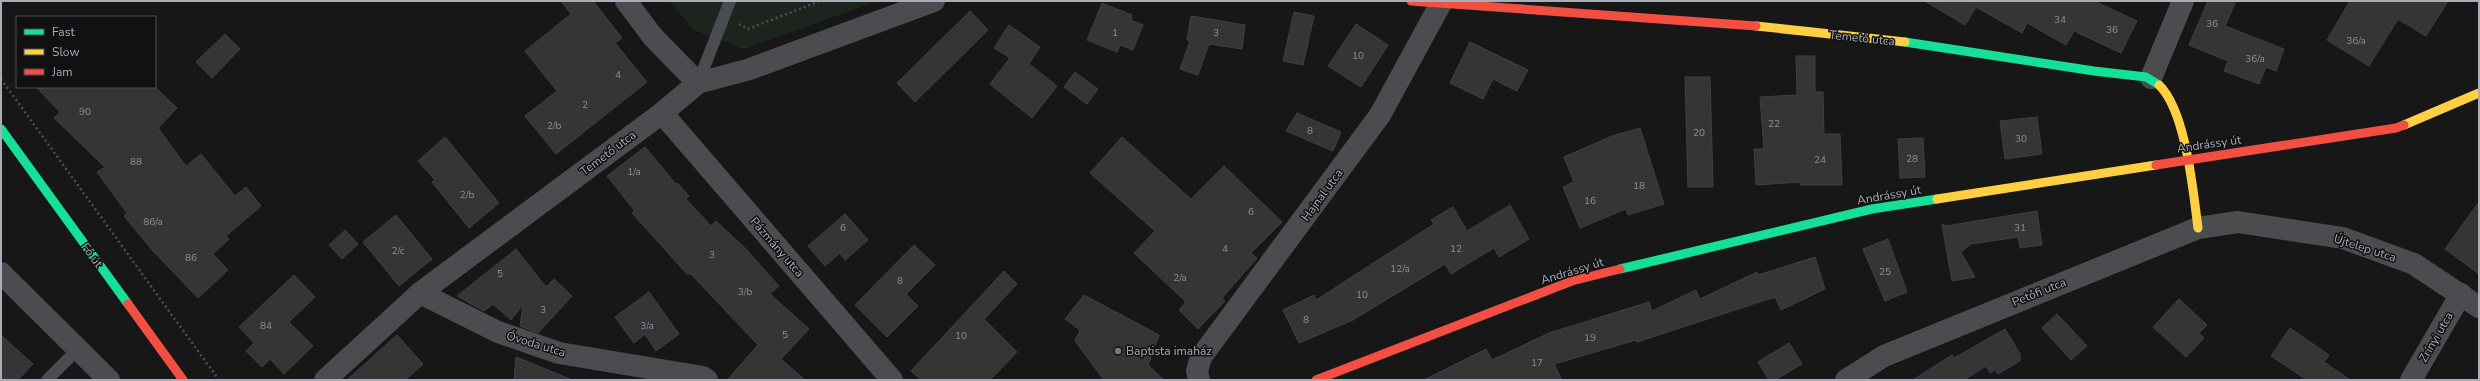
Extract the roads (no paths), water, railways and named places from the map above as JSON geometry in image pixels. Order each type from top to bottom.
[{"type":"main road","name":"Temető utca","points":[[1411,1],[1556,5],[1987,51],[2090,71],[2151,78]]},
{"type":"main road","points":[[2151,78],[2170,97],[2188,159],[2198,228]]},
{"type":"main road","name":"Andrássy út","points":[[1316,380],[1572,281],[1872,209],[2396,128],[2479,93]]},
{"type":"main road","name":"Fő út","points":[[1,129],[183,380]]},
{"type":"street","points":[[626,1],[653,37],[698,83]]},
{"type":"street","name":"Temető utca","points":[[325,380],[420,293],[662,113],[698,83],[750,69],[934,1]]},
{"type":"street","points":[[2151,78],[2183,1]]},
{"type":"street","name":"Hajnal utca","points":[[1199,380],[1197,371],[1201,357],[1380,116],[1441,3]]},
{"type":"street","name":"Pázmány utca","points":[[662,113],[892,380]]},
{"type":"street","name":"Petőfi utca","points":[[1846,380],[1884,356],[2198,228],[2238,222]]},
{"type":"street","name":"Újtelep utca","points":[[2238,222],[2343,238],[2414,264],[2479,307]]},
{"type":"street","points":[[1,273],[109,380]]},
{"type":"street","name":"Óvoda utca","points":[[420,293],[498,332],[559,353],[634,364],[703,377],[707,380]]},
{"type":"street","name":"Zrínyi utca","points":[[2411,380],[2461,294]]},
{"type":"lane","points":[[698,83],[730,1]]},
{"type":"lane","points":[[47,380],[78,349]]},
{"type":"place","name":"Baptista imaház","points":[[1118,351]]}]
